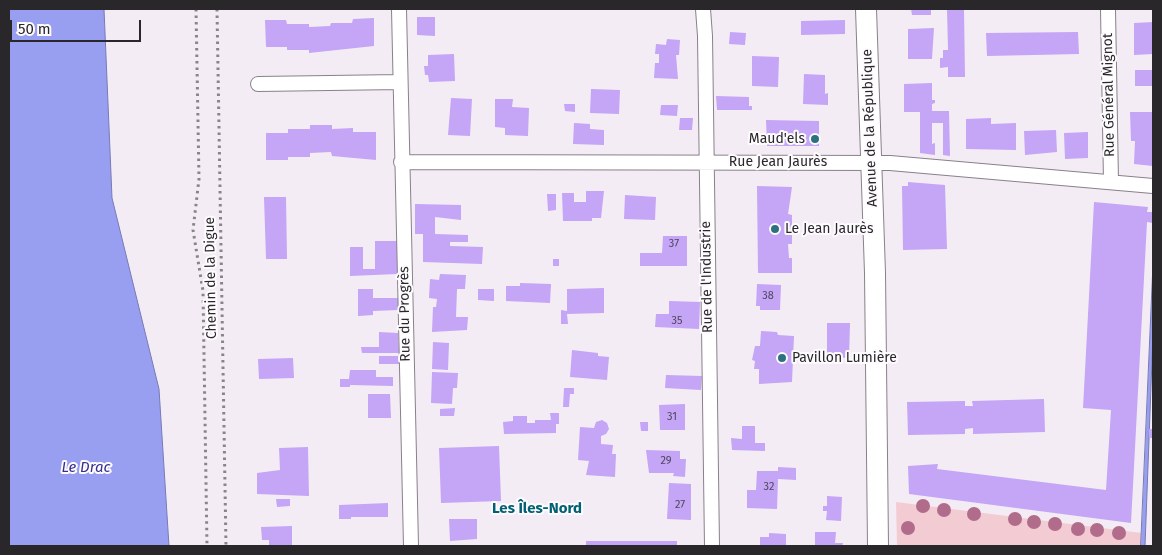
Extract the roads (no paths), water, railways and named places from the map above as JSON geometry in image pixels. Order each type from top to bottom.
[{"type":"street","name":"Rue du Progrès","points":[[398,9],[411,546]]},
{"type":"street","name":"Rue de l'Industrie","points":[[703,9],[705,36],[705,163],[712,546]]},
{"type":"street","name":"Avenue de la République","points":[[866,9],[875,273],[878,546]]},
{"type":"street","name":"Rue Général Mignot","points":[[1108,9],[1111,182]]},
{"type":"street","points":[[258,84],[400,82]]},
{"type":"street","name":"Rue Jean Jaurès","points":[[401,162],[871,162],[1153,186]]},
{"type":"water","name":"Le Drac","points":[[9,9],[104,9],[112,198],[159,389],[169,546],[9,546]]},
{"type":"water","points":[[1153,264],[1153,333],[1145,546],[1141,546]]},
{"type":"place","name":"Maud'els","points":[[815,139]]},
{"type":"place","name":"Le Jean Jaurès","points":[[775,229]]},
{"type":"place","name":"Pavillon Lumière","points":[[782,358]]},
{"type":"district","name":"Les Îles-Nord","points":[[537,509]]}]
